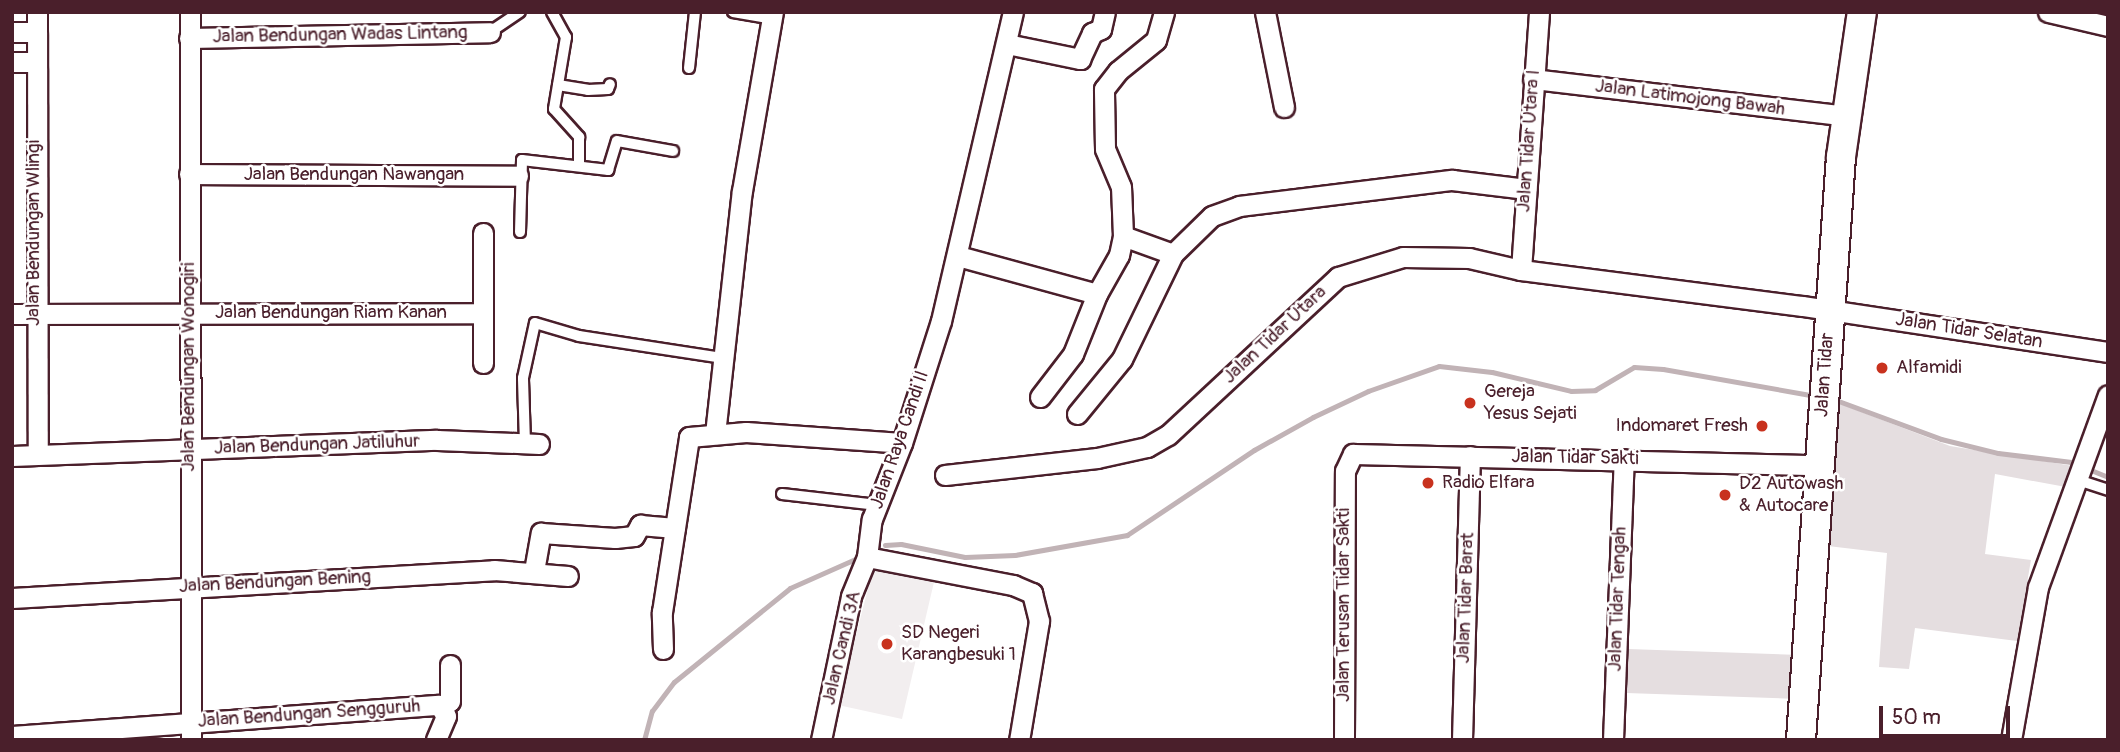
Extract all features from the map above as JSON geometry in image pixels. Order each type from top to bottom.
[{"type":"main road","name":"Jalan Tidar","points":[[1801,740],[1818,465],[1846,116],[1862,12]]},
{"type":"street","name":"Jalan Bendungan Wlingi","points":[[37,12],[34,62],[34,314],[38,454]]},
{"type":"street","name":"Jalan Bendungan Wonogiri","points":[[190,12],[188,313],[191,731]]},
{"type":"street","name":"Jalan Raya Candi II","points":[[867,557],[874,512],[902,443],[958,257],[1013,12]]},
{"type":"street","points":[[1007,44],[1080,59],[1092,33],[1101,29],[1105,12]]},
{"type":"street","points":[[1040,397],[1068,363],[1097,294],[1119,255],[1123,236],[1121,187],[1105,149],[1104,89],[1118,71],[1156,40],[1164,12]]},
{"type":"street","points":[[1265,12],[1276,50],[1284,107]]},
{"type":"street","name":"Jalan Tidar Utara I","points":[[1521,270],[1539,12]]},
{"type":"street","points":[[2048,12],[2108,26]]},
{"type":"street","points":[[715,434],[742,191],[773,16]]},
{"type":"street","points":[[12,32],[35,33]]},
{"type":"street","name":"Jalan Bendungan Wadas Lintang","points":[[189,38],[490,32]]},
{"type":"street","points":[[12,62],[34,62]]},
{"type":"street","name":"Jalan Latimojong Bawah","points":[[1533,79],[1846,116]]},
{"type":"street","name":"Jalan Bendungan Nawangan","points":[[190,174],[518,176]]},
{"type":"street","points":[[1077,414],[1122,359],[1173,254],[1205,221],[1239,206],[1458,180],[1526,189]]},
{"type":"street","points":[[482,233],[483,363]]},
{"type":"street","points":[[1123,236],[1173,254]]},
{"type":"street","name":"Jalan Tidar Utara","points":[[945,475],[1097,458],[1157,442],[1321,290],[1350,271],[1403,257],[1437,255],[1521,270],[1830,310]]},
{"type":"street","points":[[958,257],[1097,294]]},
{"type":"street","name":"Jalan Tidar Selatan","points":[[1830,310],[2108,352]]},
{"type":"street","name":"Jalan Bendungan Riam Kanan","points":[[12,314],[482,313]]},
{"type":"street","points":[[2011,740],[2038,587],[2108,395]]},
{"type":"street","points":[[663,649],[662,612],[687,440],[715,434],[902,443]]},
{"type":"street","name":"Jalan Bendungan Jatiluhur","points":[[12,456],[437,439],[532,443]]},
{"type":"street","name":"Jalan Tidar Sakti","points":[[1345,471],[1348,458],[1358,453],[1818,465]]},
{"type":"street","name":"Jalan Tidar Barat","points":[[1462,740],[1470,456]]},
{"type":"street","name":"Jalan Tidar Tengah","points":[[1613,740],[1624,459]]},
{"type":"street","name":"Jalan Terusan Tidar Sakti","points":[[1344,740],[1345,471]]},
{"type":"street","points":[[536,571],[541,533],[615,538],[634,536],[640,524],[676,528]]},
{"type":"street","points":[[867,557],[1013,585],[1032,593],[1039,621],[1019,740]]},
{"type":"street","name":"Jalan Candi 3A","points":[[821,740],[851,596],[867,557]]},
{"type":"street","name":"Jalan Bendungan Bening","points":[[12,598],[536,571],[568,576]]},
{"type":"street","points":[[443,707],[450,701],[450,665]]},
{"type":"street","name":"Jalan Bendungan Sengguruh","points":[[12,736],[191,731],[443,707],[446,716],[436,740]]},
{"type":"lane","points":[[490,32],[520,12]]},
{"type":"lane","points":[[552,12],[566,37],[554,109],[579,137],[579,166]]},
{"type":"lane","points":[[688,68],[695,12]]},
{"type":"lane","points":[[733,12],[773,16]]},
{"type":"lane","points":[[558,85],[588,90],[607,89],[610,85]]},
{"type":"lane","points":[[520,232],[518,176],[522,160],[609,169],[617,141],[673,151]]},
{"type":"lane","points":[[532,443],[523,377],[535,323],[579,336],[723,358]]},
{"type":"lane","points":[[2082,471],[2108,490]]},
{"type":"lane","points":[[782,494],[874,512]]},
{"type":"shaded area","points":[[1838,403],[1950,446],[2073,466],[2066,487],[1995,474],[1985,554],[2031,560],[2017,641],[1915,628],[1909,669],[1879,667],[1887,553],[1828,546]]},
{"type":"shaded area","name":"SD Negeri Karangbesuki 1","points":[[883,568],[934,582],[902,719],[838,705],[872,573]]},
{"type":"shaded area","points":[[1628,649],[1793,655],[1791,699],[1626,693]]},
{"type":"waterway","points":[[885,545],[901,544],[965,557],[1015,555],[1127,535],[1254,450],[1313,417],[1368,391],[1439,366],[1492,372],[1571,391],[1595,390],[1634,367],[1663,369],[1816,396]]},
{"type":"waterway","points":[[1833,399],[1941,439],[1998,453],[2071,462],[2108,477]]},
{"type":"waterway","points":[[644,740],[652,711],[674,682],[790,588],[860,557]]},
{"type":"place","name":"Alfamidi","points":[[1882,368]]},
{"type":"place","name":"Gereja Yesus Sejati","points":[[1470,403]]},
{"type":"place","name":"Indomaret Fresh","points":[[1762,426]]},
{"type":"place","name":"Radio Elfara","points":[[1428,483]]},
{"type":"place","name":"D2 Autowash & Autocare","points":[[1725,495]]},
{"type":"place","name":"SD Negeri Karangbesuki 1","points":[[887,644]]}]
